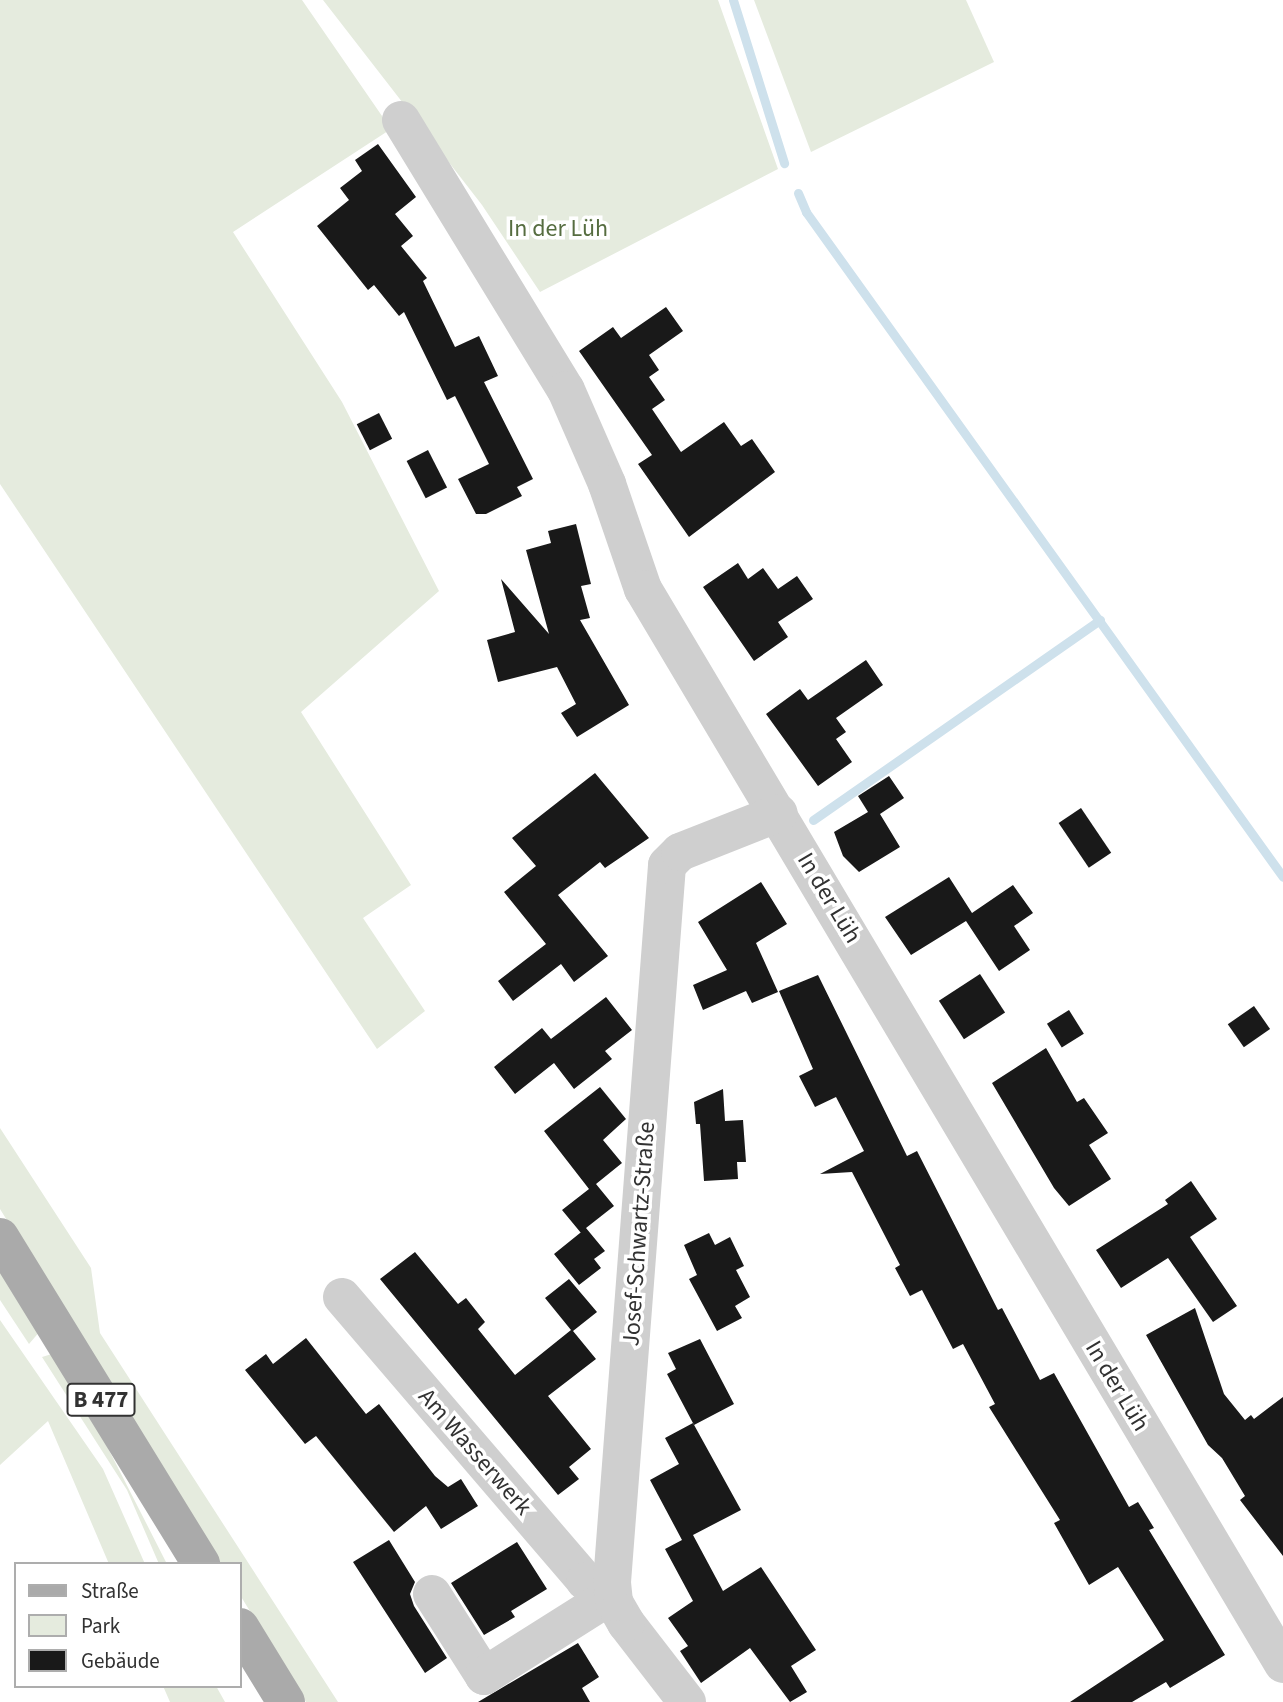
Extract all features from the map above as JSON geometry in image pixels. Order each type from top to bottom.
[{"type":"main road","name":"B 477","points":[[0,1237],[200,1562]]},
{"type":"main road","points":[[242,1630],[286,1702]]},
{"type":"street","name":"In der Lüh","points":[[401,120],[566,390],[607,484],[643,589],[779,813],[1283,1664]]},
{"type":"street","name":"Josef-Schwartz-Straße","points":[[610,1600],[667,865],[680,852],[779,813]]},
{"type":"street","name":"Am Wasserwerk","points":[[342,1297],[585,1581],[610,1600]]},
{"type":"street","points":[[432,1594],[484,1676],[610,1600],[687,1702]]},
{"type":"green space","points":[[0,0],[302,0],[391,129],[233,232],[342,402],[439,591],[301,712],[411,885],[363,918],[425,1011],[377,1049],[0,484]]},
{"type":"green space","points":[[323,0],[718,0],[778,169],[540,292],[482,205]]},
{"type":"green space","points":[[754,0],[966,0],[994,62],[811,152]]},
{"type":"green space","points":[[0,1128],[91,1268],[100,1333],[338,1702],[306,1702],[242,1598],[242,1562],[219,1562],[0,1209]]},
{"type":"green space","points":[[0,1265],[41,1330],[29,1344],[0,1300]]},
{"type":"green space","points":[[0,1320],[103,1469],[144,1562],[108,1562],[48,1421],[0,1465]]},
{"type":"green space","points":[[55,1353],[88,1409],[166,1562],[158,1562],[127,1490],[42,1357]]},
{"type":"green space","points":[[164,1688],[217,1688],[225,1702],[170,1702]]},
{"type":"building","points":[[378,144],[416,197],[395,214],[413,236],[401,246],[427,278],[423,281],[455,347],[479,336],[498,376],[484,382],[533,479],[517,487],[522,496],[486,514],[476,514],[458,479],[489,464],[455,396],[447,400],[404,312],[399,316],[374,285],[368,290],[317,226],[349,200],[340,188],[362,171],[355,160]]},
{"type":"building","points":[[666,307],[683,331],[649,355],[659,370],[649,377],[665,400],[652,409],[681,452],[724,422],[741,446],[752,439],[775,472],[689,537],[638,464],[652,455],[579,351],[613,327],[621,338]]},
{"type":"building","points":[[379,413],[392,439],[370,450],[357,424]]},
{"type":"building","points":[[428,450],[447,487],[426,498],[407,461]]},
{"type":"building","points":[[576,524],[591,584],[581,586],[590,618],[580,620],[629,705],[577,737],[561,713],[576,704],[557,667],[498,682],[487,640],[515,632],[501,579],[549,634],[526,550],[551,543],[548,531]]},
{"type":"building","points":[[738,563],[748,579],[763,568],[778,589],[797,576],[813,599],[778,622],[788,637],[754,661],[703,587]]},
{"type":"building","points":[[866,660],[883,685],[836,718],[846,732],[836,739],[852,762],[818,786],[766,714],[800,689],[808,700]]},
{"type":"building","points":[[595,773],[649,838],[605,868],[600,862],[558,895],[608,956],[574,982],[561,964],[513,1001],[498,981],[546,944],[504,892],[536,866],[512,838]]},
{"type":"building","points":[[889,776],[904,798],[880,814],[900,847],[859,872],[843,856],[834,832],[868,812],[858,796]]},
{"type":"building","points":[[1081,808],[1111,853],[1089,868],[1059,823]]},
{"type":"building","points":[[949,877],[972,913],[1013,885],[1033,913],[1014,926],[1030,950],[999,971],[966,921],[911,955],[885,917]]},
{"type":"building","points":[[761,882],[787,924],[756,943],[778,992],[752,1003],[746,991],[703,1010],[693,985],[727,970],[698,922]]},
{"type":"building","points":[[980,974],[1005,1013],[964,1039],[939,1001]]},
{"type":"building","points":[[818,975],[907,1156],[917,1151],[998,1310],[1002,1308],[1040,1380],[1054,1373],[1129,1507],[1138,1502],[1154,1528],[1149,1530],[1225,1655],[1170,1688],[1166,1682],[1132,1702],[1070,1702],[1164,1640],[1118,1567],[1089,1585],[1054,1523],[1060,1520],[989,1407],[995,1404],[963,1344],[953,1349],[922,1290],[910,1296],[895,1268],[900,1265],[852,1172],[820,1174],[864,1151],[836,1097],[815,1107],[799,1076],[813,1069],[779,991]]},
{"type":"building","points":[[606,997],[632,1030],[605,1051],[612,1059],[574,1089],[554,1063],[515,1094],[494,1067],[542,1028],[551,1039]]},
{"type":"building","points":[[1254,1006],[1270,1029],[1244,1047],[1228,1024]]},
{"type":"building","points":[[1069,1010],[1084,1034],[1062,1048],[1047,1024]]},
{"type":"building","points":[[1046,1048],[1077,1102],[1084,1098],[1108,1133],[1089,1145],[1111,1179],[1069,1206],[1054,1188],[992,1083]]},
{"type":"building","points":[[600,1087],[626,1119],[603,1140],[622,1163],[596,1184],[614,1206],[586,1228],[605,1251],[594,1259],[601,1268],[579,1285],[554,1254],[581,1233],[562,1210],[589,1189],[544,1131]]},
{"type":"building","points":[[723,1089],[725,1121],[743,1120],[746,1162],[737,1162],[738,1179],[704,1181],[700,1124],[696,1124],[694,1102]]},
{"type":"building","points":[[1191,1181],[1217,1219],[1190,1237],[1237,1306],[1213,1322],[1168,1258],[1121,1288],[1096,1250],[1168,1204],[1165,1200]]},
{"type":"building","points":[[709,1233],[715,1245],[730,1237],[744,1266],[736,1270],[750,1297],[735,1306],[742,1318],[717,1331],[689,1279],[697,1275],[684,1245]]},
{"type":"building","points":[[415,1252],[458,1304],[466,1298],[485,1322],[478,1329],[515,1375],[571,1330],[545,1298],[569,1279],[597,1312],[573,1331],[596,1359],[548,1396],[591,1449],[569,1467],[579,1479],[558,1495],[380,1279]]},
{"type":"building","points":[[1195,1308],[1224,1394],[1245,1420],[1251,1415],[1254,1419],[1283,1397],[1283,1556],[1240,1500],[1245,1496],[1222,1458],[1208,1445],[1146,1335]]},
{"type":"building","points":[[306,1338],[366,1414],[379,1404],[435,1476],[448,1487],[461,1479],[478,1506],[441,1529],[426,1506],[394,1532],[316,1436],[305,1444],[245,1370],[266,1354],[273,1364]]},
{"type":"building","points":[[700,1339],[734,1404],[694,1425],[667,1374],[676,1369],[668,1353]]},
{"type":"building","points":[[693,1423],[741,1510],[693,1535],[723,1591],[761,1567],[816,1650],[791,1666],[807,1692],[790,1702],[750,1648],[701,1683],[680,1651],[688,1646],[668,1618],[693,1601],[665,1549],[682,1540],[650,1480],[679,1464],[665,1438]]},
{"type":"building","points":[[389,1540],[415,1582],[410,1594],[414,1606],[447,1658],[425,1673],[353,1562]]},
{"type":"building","points":[[517,1542],[547,1589],[511,1611],[515,1617],[484,1635],[451,1583]]},
{"type":"building","points":[[578,1643],[599,1677],[582,1688],[590,1702],[478,1702]]},
{"type":"waterway","points":[[733,0],[784,163]]},
{"type":"waterway","points":[[798,193],[806,212],[1283,877]]},
{"type":"waterway","points":[[813,820],[1100,620]]}]
